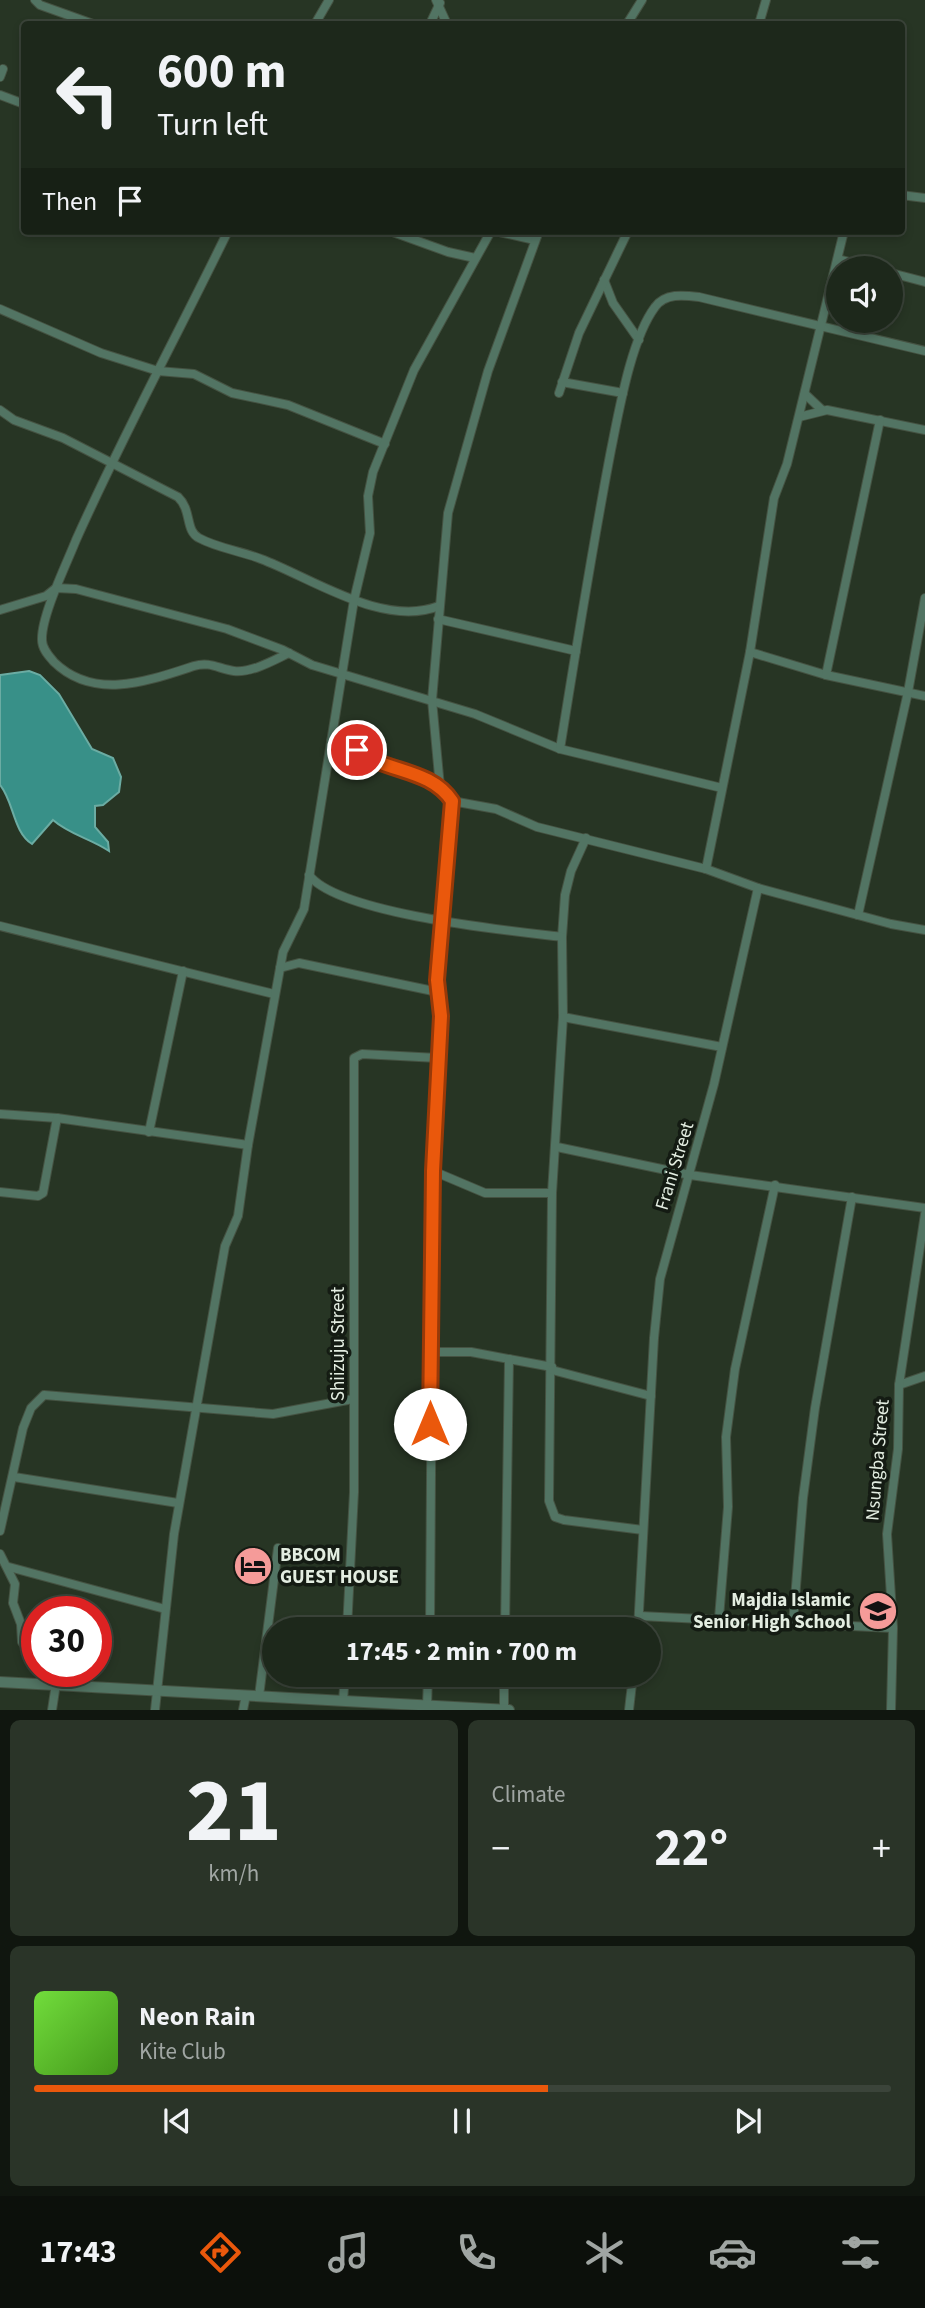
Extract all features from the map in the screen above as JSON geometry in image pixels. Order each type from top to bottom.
[{"type":"street","points":[[35,0],[40,5],[85,21]]},
{"type":"street","points":[[317,21],[329,0]]},
{"type":"street","points":[[629,21],[642,0]]},
{"type":"street","points":[[760,21],[766,0]]},
{"type":"street","points":[[431,21],[438,2]]},
{"type":"street","points":[[438,2],[446,21]]},
{"type":"street","points":[[0,95],[21,103]]},
{"type":"street","points":[[905,196],[925,198]]},
{"type":"street","points":[[226,235],[110,463],[55,588],[42,640],[47,654],[65,673],[107,685],[137,685],[203,663],[240,671],[289,653]]},
{"type":"street","points":[[401,235],[475,258]]},
{"type":"street","points":[[155,1710],[178,1503],[225,1246],[238,1216],[274,994],[285,946],[302,917],[354,600],[372,523],[369,485],[414,370],[490,235]]},
{"type":"street","points":[[559,393],[579,333],[626,235]]},
{"type":"street","points":[[839,256],[844,235]]},
{"type":"street","points":[[440,787],[432,700],[443,541],[457,473],[488,371],[537,236]]},
{"type":"street","points":[[903,276],[925,282]]},
{"type":"street","points":[[604,280],[613,303],[639,340]]},
{"type":"street","points":[[560,749],[623,393],[639,340],[655,307],[661,301],[678,296],[699,297],[925,351]]},
{"type":"street","points":[[0,309],[101,354],[158,371],[194,374],[232,393],[288,405],[385,444]]},
{"type":"street","points":[[706,869],[750,652],[774,498],[787,464],[826,309]]},
{"type":"street","points":[[562,382],[623,393]]},
{"type":"street","points":[[805,394],[822,410]]},
{"type":"street","points":[[799,417],[822,410],[880,419],[925,430]]},
{"type":"street","points":[[0,411],[178,497],[188,509],[192,531],[199,538],[260,558],[354,600],[422,613],[438,622],[576,651]]},
{"type":"street","points":[[826,675],[880,419]]},
{"type":"street","points":[[0,610],[46,596],[55,588],[76,589],[227,629],[312,665],[343,672],[475,714],[560,749],[722,789]]},
{"type":"street","points":[[858,915],[908,692],[925,598]]},
{"type":"street","points":[[422,613],[439,606]]},
{"type":"street","points":[[750,652],[826,675],[925,696]]},
{"type":"street","points":[[331,741],[350,747],[377,763],[419,776],[440,787],[452,801],[496,809],[537,827],[706,869],[758,888],[925,930]]},
{"type":"street","points":[[430,1617],[433,1171],[441,1016],[438,992],[444,923],[446,845],[452,801]]},
{"type":"street","points":[[586,838],[571,871],[565,895],[562,937],[563,1017],[557,1147],[552,1193],[551,1511],[564,1520],[643,1530]]},
{"type":"street","points":[[309,874],[325,890],[444,923],[562,937]]},
{"type":"street","name":"Frani Street","points":[[640,1616],[643,1530],[660,1279],[690,1175],[758,888]]},
{"type":"street","points":[[0,926],[274,994]]},
{"type":"street","points":[[280,968],[299,963],[438,992]]},
{"type":"street","points":[[149,1132],[183,971]]},
{"type":"street","points":[[563,1017],[722,1047]]},
{"type":"street","name":"Shiizuju Street","points":[[348,1617],[354,1492],[355,1058],[362,1054],[438,1058]]},
{"type":"street","points":[[0,1114],[57,1118],[248,1144]]},
{"type":"street","points":[[0,1192],[38,1196],[43,1193],[57,1118]]},
{"type":"street","points":[[557,1147],[690,1175],[925,1208]]},
{"type":"street","points":[[433,1171],[485,1193],[552,1193]]},
{"type":"street","points":[[719,1618],[727,1519],[728,1423],[735,1369],[775,1185]]},
{"type":"street","points":[[793,1624],[803,1498],[815,1408],[852,1197]]},
{"type":"street","name":"Nsungba Street","points":[[891,1710],[893,1628],[887,1534],[898,1449],[899,1385],[921,1265],[925,1214]]},
{"type":"street","points":[[430,1352],[457,1350],[509,1359],[651,1396]]},
{"type":"street","points":[[505,1617],[509,1359]]},
{"type":"street","points":[[899,1385],[925,1376]]},
{"type":"street","points":[[0,1531],[23,1428],[32,1408],[44,1395],[195,1410],[273,1414],[354,1399]]},
{"type":"street","points":[[14,1477],[178,1503]]},
{"type":"street","points":[[260,1696],[278,1548]]},
{"type":"street","points":[[0,1554],[9,1567],[15,1584],[13,1603],[21,1624]]},
{"type":"street","points":[[9,1567],[165,1609]]},
{"type":"street","points":[[640,1616],[893,1628]]},
{"type":"street","points":[[0,1682],[21,1683]]},
{"type":"street","points":[[52,1687],[52,1710]]},
{"type":"street","points":[[105,1687],[427,1707],[506,1709],[505,1687]]},
{"type":"street","points":[[343,1701],[344,1687]]},
{"type":"street","points":[[427,1707],[428,1687]]},
{"type":"street","points":[[629,1710],[632,1687]]},
{"type":"street","points":[[243,1710],[246,1695]]},
{"type":"water","points":[[29,671],[40,675],[59,694],[92,749],[113,758],[121,777],[119,792],[103,805],[95,806],[95,827],[108,842],[109,851],[53,820],[32,844],[17,825],[0,785],[0,675]]},
{"type":"place","name":"BBCOM GUEST HOUSE","points":[[253,1566]]},
{"type":"place","name":"Majdia Islamic Senior High School","points":[[878,1611]]},
{"type":"route","points":[[357,750],[377,763],[430,780],[452,801],[446,845],[444,923],[437,980],[441,1016],[433,1171],[430,1424]]}]
